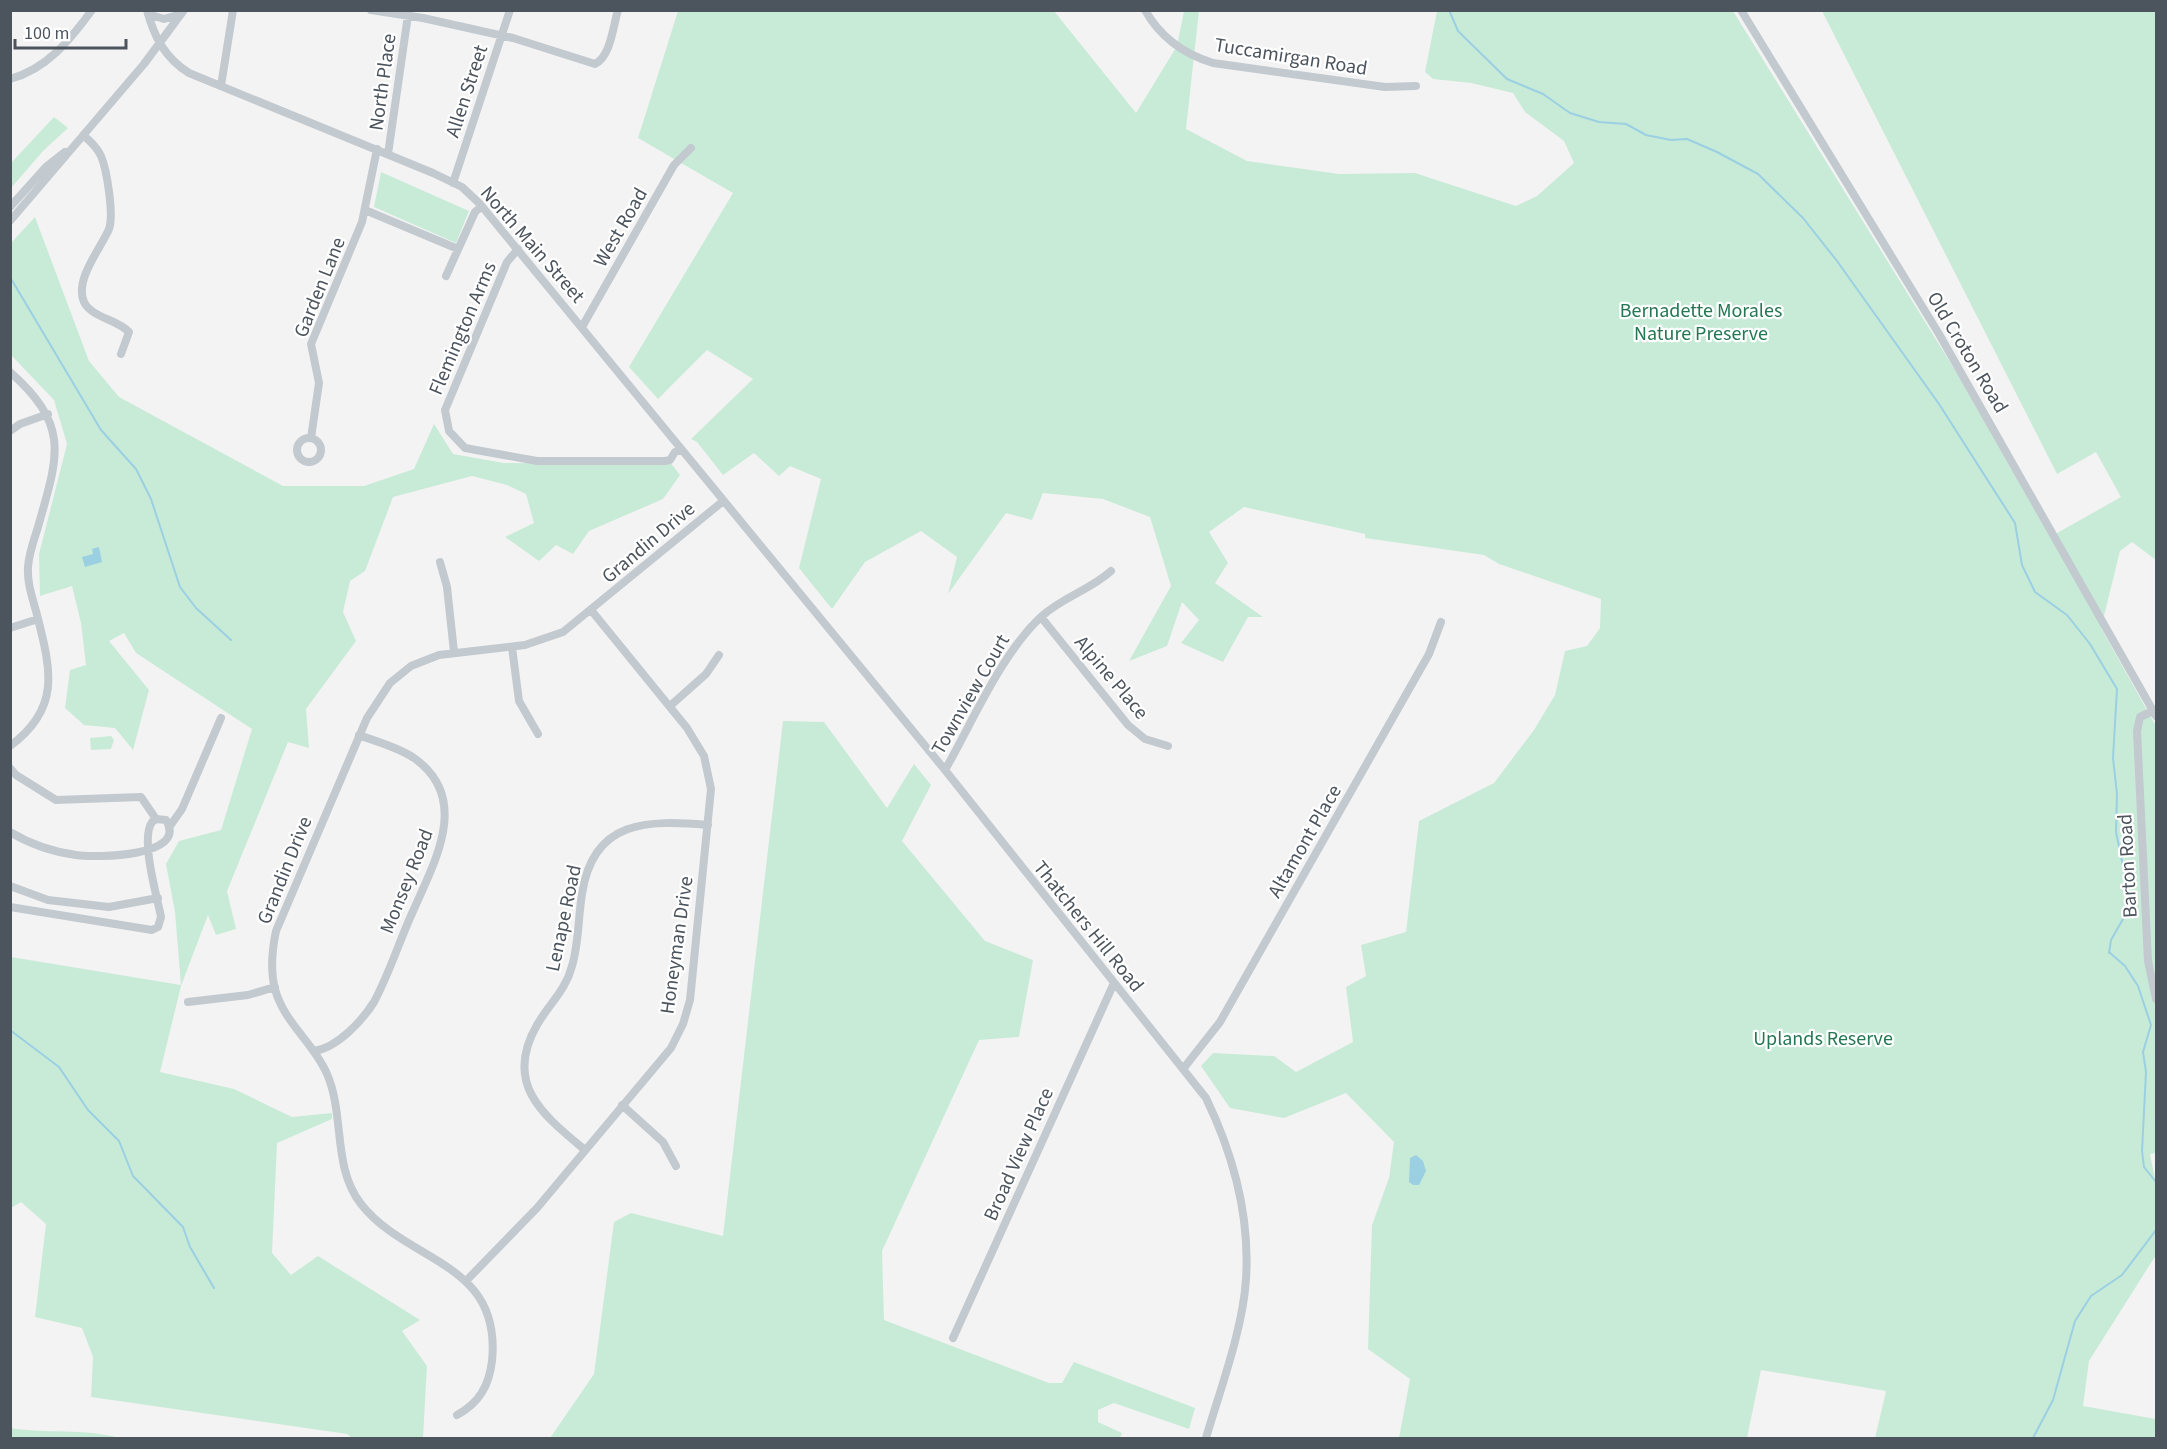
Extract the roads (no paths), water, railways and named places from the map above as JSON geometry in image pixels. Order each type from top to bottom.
[{"type":"street","points":[[10,79],[30,72],[49,60],[92,10]]},
{"type":"street","points":[[221,86],[233,10]]},
{"type":"street","points":[[371,10],[408,15],[501,35],[595,64],[600,61],[606,50],[618,10]]},
{"type":"street","name":"Allen Street","points":[[453,183],[510,10]]},
{"type":"street","name":"Tuccamirgan Road","points":[[1145,10],[1174,44],[1192,56],[1213,63],[1385,87],[1416,86]]},
{"type":"street","name":"Old Croton Road","points":[[1741,10],[1945,344],[2155,714]]},
{"type":"street","points":[[148,12],[164,19],[183,12]]},
{"type":"street","name":"North Main Street","points":[[148,12],[159,44],[178,67],[453,183],[482,206],[722,502]]},
{"type":"street","points":[[10,222],[159,44],[183,12]]},
{"type":"street","name":"North Place","points":[[388,154],[408,15]]},
{"type":"street","points":[[83,135],[101,155],[111,217],[109,229],[83,281],[84,303],[93,312],[122,324],[129,332],[121,354]]},
{"type":"street","points":[[10,207],[46,167],[74,146]]},
{"type":"street","name":"West Road","points":[[582,327],[674,165],[691,148]]},
{"type":"street","name":"Garden Lane","points":[[311,438],[319,383],[311,344],[365,210],[377,149]]},
{"type":"street","points":[[446,276],[475,212],[482,206]]},
{"type":"street","points":[[365,210],[458,249]]},
{"type":"street","name":"Flemington Arms","points":[[519,249],[507,262],[446,410],[449,431],[465,448],[537,461],[664,461],[670,460],[675,452],[681,450]]},
{"type":"street","points":[[10,372],[33,392],[48,414],[54,434],[55,458],[28,567],[28,582],[48,659],[48,692],[35,723],[10,746]]},
{"type":"street","points":[[10,431],[20,424],[48,414]]},
{"type":"street","name":"Grandin Drive","points":[[457,1414],[467,1409],[482,1394],[488,1381],[492,1334],[486,1313],[466,1281],[444,1263],[386,1228],[360,1203],[344,1166],[332,1085],[314,1051],[290,1021],[275,987],[272,959],[278,924],[373,705],[401,674],[424,660],[454,652],[512,647],[563,632],[722,502]]},
{"type":"street","name":"Thatchers Hill Road","points":[[722,502],[945,770],[1206,1098],[1228,1147],[1246,1240],[1244,1298],[1206,1438]]},
{"type":"street","points":[[441,562],[447,587],[454,652]]},
{"type":"street","name":"Townview Court","points":[[945,770],[1014,649],[1041,617],[1065,599],[1097,584],[1111,571]]},
{"type":"street","name":"Honeyman Drive","points":[[466,1281],[515,1233],[671,1048],[683,1024],[691,994],[711,789],[707,766],[693,736],[591,610]]},
{"type":"street","name":"Alpine Place","points":[[1041,617],[1128,725],[1145,739],[1168,746]]},
{"type":"street","points":[[10,628],[38,619]]},
{"type":"street","name":"Altamont Place","points":[[1183,1069],[1220,1022],[1429,654],[1441,622]]},
{"type":"street","points":[[512,647],[519,701],[538,734]]},
{"type":"street","points":[[670,706],[706,674],[719,655]]},
{"type":"street","name":"Barton Road","points":[[2155,714],[2140,717],[2137,731],[2148,961],[2157,999]]},
{"type":"street","points":[[170,826],[182,809],[221,718]]},
{"type":"street","name":"Monsey Road","points":[[314,1051],[321,1050],[350,1030],[374,1002],[436,860],[445,827],[441,794],[423,766],[405,753],[359,735]]},
{"type":"street","points":[[10,768],[16,775],[56,800],[141,797],[156,819]]},
{"type":"street","points":[[10,832],[42,847],[76,855],[121,856],[161,845],[170,837],[170,826],[166,820],[156,819]]},
{"type":"street","points":[[10,907],[152,930],[158,927],[161,918],[148,849],[147,830],[156,819]]},
{"type":"street","name":"Lenape Road","points":[[585,1150],[539,1110],[527,1085],[526,1060],[537,1024],[560,995],[570,974],[587,873],[601,848],[629,828],[640,824],[666,822],[708,825]]},
{"type":"street","points":[[10,886],[48,900],[110,907],[158,898]]},
{"type":"street","name":"Broad View Place","points":[[953,1338],[1114,984]]},
{"type":"street","points":[[188,1002],[238,997],[275,987]]},
{"type":"street","points":[[622,1105],[663,1142],[676,1166]]},
{"type":"water","points":[[99,547],[102,562],[85,567],[82,557],[93,554],[92,549]]},
{"type":"water","points":[[1416,1155],[1423,1161],[1426,1171],[1419,1185],[1413,1185],[1409,1182],[1410,1158]]},
{"type":"waterway","points":[[1449,10],[1458,31],[1507,79],[1543,94],[1570,113],[1599,122],[1626,124],[1646,135],[1671,140],[1687,139],[1758,174],[1803,218],[1837,261],[1939,404],[2015,523],[2022,565],[2035,592],[2067,615],[2090,644],[2117,689],[2113,758],[2117,794],[2116,832],[2131,905],[2111,940],[2109,953]]},
{"type":"waterway","points":[[10,277],[101,430],[136,469],[151,499],[180,587],[196,608],[231,640]]},
{"type":"waterway","points":[[2109,952],[2125,966],[2138,986],[2151,1025],[2143,1052],[2146,1072],[2142,1151],[2144,1167],[2156,1182]]},
{"type":"waterway","points":[[10,1030],[59,1067],[88,1110],[119,1141],[133,1176],[183,1227],[190,1247],[214,1288]]},
{"type":"waterway","points":[[2033,1438],[2053,1400],[2075,1321],[2091,1296],[2122,1275],[2156,1230]]},
{"type":"park label","name":"Bernadette Morales Nature Preserve","points":[[1701,322]]},
{"type":"park label","name":"Uplands Reserve","points":[[1823,1038]]}]
